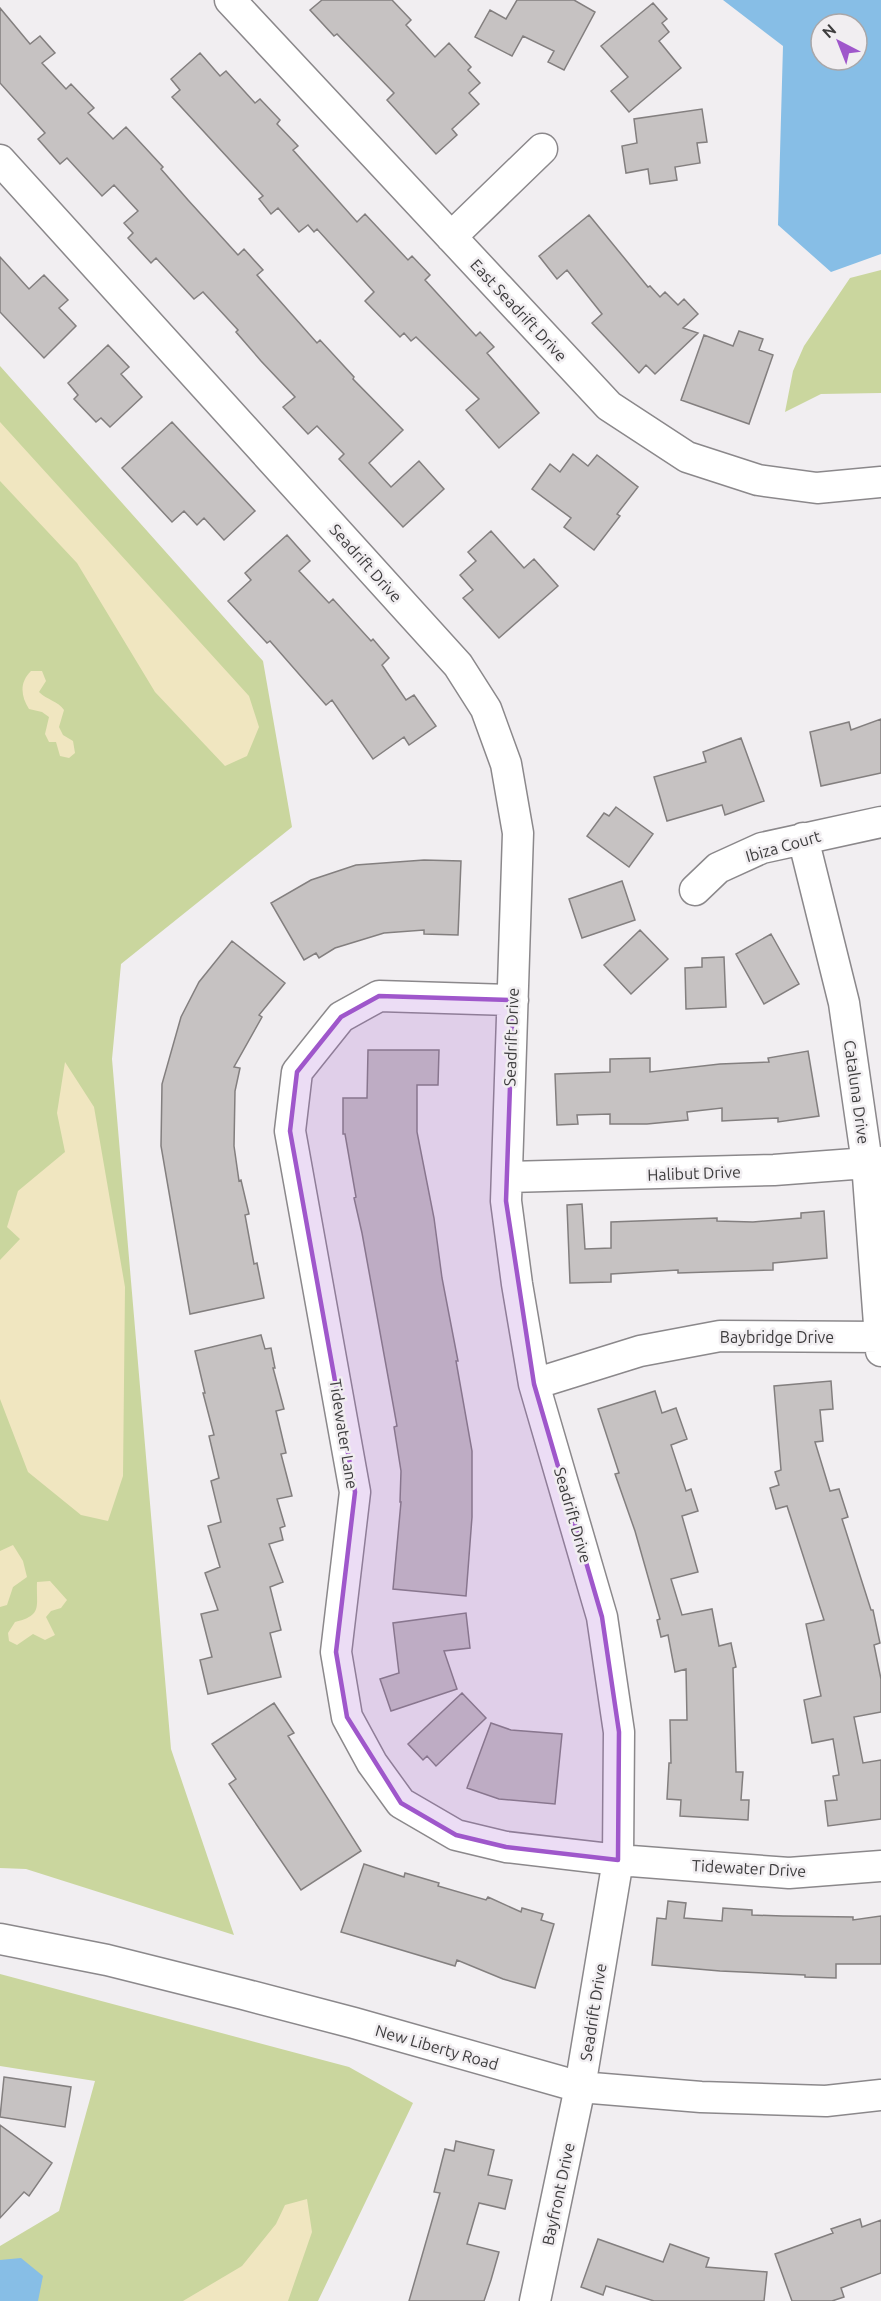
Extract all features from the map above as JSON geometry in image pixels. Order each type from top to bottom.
[{"type":"street","name":"East Seadrift Drive","points":[[230,0],[609,406],[687,457],[758,480],[817,488],[881,482]]},
{"type":"street","points":[[451,237],[542,149]]},
{"type":"street","name":"Seadrift Drive","points":[[0,160],[458,665],[486,709],[506,764],[518,833],[507,1211],[534,1384],[602,1617],[619,1732],[618,1860],[580,2087]]},
{"type":"street","name":"Ibiza Court","points":[[695,890],[718,867],[762,848],[881,822]]},
{"type":"street","name":"Cataluna Drive","points":[[803,838],[844,1003],[874,1162],[881,1351]]},
{"type":"street","name":"Tidewater Lane","points":[[513,1000],[379,996],[341,1017],[297,1072],[290,1131],[355,1492],[336,1652],[347,1717],[372,1762],[401,1803],[456,1835],[506,1847],[618,1860]]},
{"type":"street","name":"Halibut Drive","points":[[507,1177],[774,1170],[874,1162]]},
{"type":"street","name":"Baybridge Drive","points":[[534,1384],[640,1352],[720,1336],[881,1337]]},
{"type":"street","name":"Tidewater Drive","points":[[618,1860],[789,1873],[881,1866]]},
{"type":"street","name":"New Liberty Road","points":[[0,1939],[107,1960],[354,2023],[580,2087],[701,2097],[826,2101],[881,2095]]},
{"type":"street","name":"Bayfront Drive","points":[[535,2301],[580,2087]]},
{"type":"highlighted area","points":[[379,996],[513,1000],[506,1201],[534,1384],[602,1617],[619,1732],[618,1860],[506,1847],[456,1835],[401,1803],[347,1717],[336,1652],[355,1492],[290,1131],[297,1072],[341,1017]]},
{"type":"green space","points":[[881,270],[881,393],[821,394],[785,412],[793,371],[804,346],[850,278]]},
{"type":"green space","points":[[0,366],[263,661],[292,827],[121,964],[112,1059],[171,1749],[234,1935],[26,1869],[0,1868]]},
{"type":"green space","points":[[0,1974],[349,2067],[413,2103],[318,2301],[0,2301],[0,2246],[59,2211],[95,2081],[0,2066]]},
{"type":"sand","points":[[0,422],[249,696],[259,727],[247,756],[225,766],[155,692],[77,563],[0,481]]},
{"type":"sand","points":[[31,671],[42,671],[46,681],[39,692],[64,710],[59,727],[63,735],[73,741],[75,753],[69,758],[60,756],[56,742],[49,742],[45,734],[49,717],[42,712],[29,709],[26,704],[22,690]]},
{"type":"sand","points":[[65,1062],[94,1107],[125,1287],[123,1476],[108,1521],[81,1515],[28,1472],[0,1399],[0,1260],[20,1239],[7,1227],[18,1191],[65,1152],[57,1113]]},
{"type":"sand","points":[[13,1545],[23,1561],[27,1577],[13,1587],[7,1605],[0,1607],[0,1551]]},
{"type":"sand","points":[[50,1581],[67,1600],[61,1608],[51,1611],[46,1617],[55,1635],[45,1640],[33,1634],[17,1645],[9,1641],[8,1633],[15,1622],[30,1616],[36,1609],[37,1582]]},
{"type":"sand","points":[[307,2199],[312,2232],[288,2301],[183,2301],[242,2266],[276,2224],[285,2205]]},
{"type":"water","points":[[723,0],[881,0],[881,254],[831,272],[778,225],[783,46]]},
{"type":"water","points":[[21,2258],[43,2276],[38,2301],[0,2301],[0,2260]]},
{"type":"building","points":[[322,0],[392,0],[411,20],[406,25],[435,57],[449,43],[471,67],[468,70],[480,83],[469,93],[479,104],[452,129],[457,135],[436,154],[387,100],[394,93],[337,34],[334,36],[310,10]]},
{"type":"building","points":[[517,0],[574,0],[595,12],[564,70],[548,62],[554,51],[523,36],[512,56],[475,37],[490,10],[506,19]]},
{"type":"building","points":[[653,3],[667,19],[662,23],[669,32],[659,41],[681,68],[629,112],[611,91],[628,77],[601,46]]},
{"type":"building","points":[[0,8],[30,44],[40,36],[55,53],[42,63],[66,89],[71,84],[94,108],[88,113],[113,139],[126,127],[238,255],[244,249],[263,270],[257,275],[317,343],[320,340],[354,377],[353,379],[403,430],[369,463],[391,487],[419,461],[444,489],[403,527],[339,459],[344,454],[317,426],[308,434],[283,407],[295,397],[261,361],[236,332],[238,330],[203,292],[194,299],[156,258],[151,263],[128,238],[133,233],[124,223],[138,211],[114,185],[102,196],[67,158],[60,164],[38,139],[45,133],[0,83]]},
{"type":"building","points":[[200,53],[220,76],[226,71],[255,103],[260,99],[280,120],[277,124],[298,146],[293,150],[357,222],[365,214],[408,260],[412,256],[430,275],[425,280],[476,336],[480,332],[494,347],[487,353],[539,413],[499,448],[466,410],[479,399],[416,337],[411,341],[404,333],[400,337],[365,301],[374,292],[317,229],[314,232],[308,225],[299,232],[278,208],[271,214],[259,199],[263,196],[172,97],[180,90],[171,79]]},
{"type":"building","points":[[702,109],[707,142],[697,143],[700,163],[675,167],[677,180],[650,184],[648,169],[626,173],[622,146],[637,143],[634,119]]},
{"type":"building","points":[[589,215],[648,287],[650,286],[660,297],[665,292],[678,305],[684,299],[698,314],[683,328],[698,333],[655,374],[646,365],[639,373],[592,323],[602,314],[567,270],[557,279],[539,256]]},
{"type":"building","points":[[0,257],[29,289],[44,275],[68,300],[59,308],[76,326],[44,358],[0,312]]},
{"type":"building","points":[[739,331],[763,339],[759,350],[773,355],[749,424],[681,400],[704,335],[733,346]]},
{"type":"building","points":[[108,345],[129,367],[121,374],[142,397],[110,427],[101,418],[96,422],[74,399],[78,395],[68,383]]},
{"type":"building","points":[[172,422],[255,511],[224,540],[204,518],[197,525],[184,511],[172,522],[122,468]]},
{"type":"building","points":[[573,454],[588,466],[597,455],[638,487],[617,514],[620,516],[594,550],[564,527],[571,518],[532,489],[550,464],[560,472]]},
{"type":"building","points":[[491,531],[524,568],[534,559],[558,586],[499,638],[463,598],[473,590],[460,575],[476,561],[468,552]]},
{"type":"building","points":[[287,535],[310,561],[299,571],[329,603],[333,599],[371,641],[373,639],[389,658],[382,665],[406,700],[414,695],[436,726],[409,745],[404,737],[373,759],[332,700],[326,705],[270,641],[267,643],[228,601],[251,580],[245,573]]},
{"type":"building","points":[[881,719],[881,773],[821,786],[810,732],[849,722],[851,730]]},
{"type":"building","points":[[741,738],[764,801],[725,815],[722,805],[667,821],[654,777],[706,762],[703,752]]},
{"type":"building","points":[[616,807],[653,834],[629,867],[587,836],[604,813],[609,816]]},
{"type":"building","points":[[424,860],[461,861],[458,935],[424,934],[424,930],[384,933],[335,948],[319,958],[316,953],[304,960],[271,903],[311,880],[356,865]]},
{"type":"building","points":[[622,881],[635,920],[582,938],[569,899]]},
{"type":"building","points":[[640,930],[668,959],[631,994],[604,965]]},
{"type":"building","points":[[771,934],[799,984],[764,1004],[736,954]]},
{"type":"building","points":[[232,941],[285,983],[259,1015],[262,1017],[234,1067],[240,1068],[235,1091],[234,1146],[239,1181],[241,1180],[249,1214],[245,1215],[254,1264],[257,1263],[264,1298],[190,1314],[161,1146],[162,1084],[181,1017],[199,982]]},
{"type":"building","points":[[724,957],[726,1007],[686,1009],[685,968],[702,967],[702,958]]},
{"type":"building","points":[[368,1050],[439,1050],[438,1085],[417,1085],[417,1132],[434,1218],[472,1451],[472,1517],[466,1596],[393,1589],[401,1502],[401,1471],[394,1427],[397,1426],[354,1198],[356,1197],[345,1134],[343,1134],[343,1098],[367,1098]]},
{"type":"building","points":[[808,1051],[819,1116],[778,1122],[778,1118],[722,1121],[722,1108],[687,1112],[688,1120],[647,1124],[610,1124],[610,1114],[577,1115],[578,1124],[557,1125],[555,1074],[610,1072],[610,1059],[650,1058],[650,1072],[720,1064],[769,1062],[768,1058]]},
{"type":"building","points":[[582,1204],[585,1249],[611,1248],[611,1222],[717,1218],[717,1221],[753,1222],[801,1218],[801,1213],[824,1211],[827,1258],[773,1263],[773,1270],[678,1273],[678,1270],[611,1274],[611,1282],[570,1283],[567,1205]]},
{"type":"building","points":[[261,1335],[265,1349],[271,1348],[275,1368],[273,1368],[284,1409],[276,1411],[286,1453],[281,1454],[292,1496],[277,1499],[285,1526],[280,1528],[283,1540],[269,1544],[283,1582],[270,1587],[281,1630],[270,1633],[281,1677],[208,1694],[200,1660],[212,1657],[201,1614],[218,1610],[205,1573],[220,1567],[208,1526],[221,1522],[211,1481],[219,1478],[209,1436],[214,1435],[195,1351]]},
{"type":"building","points":[[831,1381],[833,1409],[820,1410],[823,1441],[815,1442],[830,1491],[839,1489],[848,1517],[842,1519],[871,1610],[873,1610],[880,1643],[874,1645],[881,1679],[881,1712],[854,1717],[863,1763],[881,1760],[881,1819],[828,1826],[825,1801],[837,1800],[833,1776],[839,1775],[833,1739],[812,1743],[804,1700],[821,1696],[806,1624],[824,1620],[787,1506],[776,1509],[770,1488],[779,1485],[775,1472],[781,1470],[774,1386]]},
{"type":"building","points":[[655,1391],[662,1413],[676,1408],[687,1439],[671,1445],[686,1491],[691,1489],[698,1511],[682,1516],[698,1572],[671,1579],[682,1615],[712,1609],[719,1646],[731,1643],[736,1667],[733,1668],[736,1772],[743,1772],[741,1800],[749,1800],[748,1820],[680,1816],[681,1800],[667,1799],[669,1763],[671,1763],[670,1720],[687,1720],[686,1669],[675,1672],[668,1635],[661,1637],[657,1620],[660,1619],[635,1531],[615,1474],[619,1473],[598,1409]]},
{"type":"building","points":[[466,1613],[470,1648],[444,1651],[457,1689],[391,1711],[380,1679],[399,1673],[393,1623]]},
{"type":"building","points":[[462,1693],[486,1718],[436,1766],[427,1756],[423,1760],[408,1744]]},
{"type":"building","points":[[274,1703],[294,1733],[288,1736],[361,1851],[301,1890],[229,1784],[236,1779],[212,1744]]},
{"type":"building","points":[[491,1723],[511,1730],[562,1734],[555,1804],[499,1799],[467,1788]]},
{"type":"building","points":[[364,1864],[404,1877],[405,1873],[439,1883],[438,1886],[486,1900],[488,1897],[521,1912],[522,1908],[543,1914],[541,1920],[554,1924],[535,1988],[503,1979],[457,1960],[455,1966],[341,1932]]},
{"type":"building","points":[[668,1901],[686,1903],[684,1918],[722,1921],[723,1908],[752,1910],[752,1915],[853,1917],[853,1920],[881,1916],[881,1964],[836,1964],[836,1978],[652,1965],[657,1918],[666,1919]]},
{"type":"building","points":[[4,2077],[71,2087],[65,2127],[0,2117]]},
{"type":"building","points":[[0,2125],[52,2163],[29,2196],[24,2192],[0,2218]]},
{"type":"building","points":[[456,2141],[494,2150],[488,2175],[512,2180],[505,2209],[479,2203],[467,2244],[499,2252],[491,2280],[484,2301],[409,2301],[440,2193],[434,2192],[445,2149],[454,2151]]},
{"type":"building","points":[[860,2219],[862,2227],[881,2220],[881,2273],[841,2288],[844,2297],[832,2301],[792,2301],[775,2254],[833,2233],[831,2229]]},
{"type":"building","points":[[598,2239],[663,2262],[670,2244],[709,2258],[706,2267],[767,2272],[764,2301],[654,2301],[606,2286],[603,2295],[581,2287]]}]
